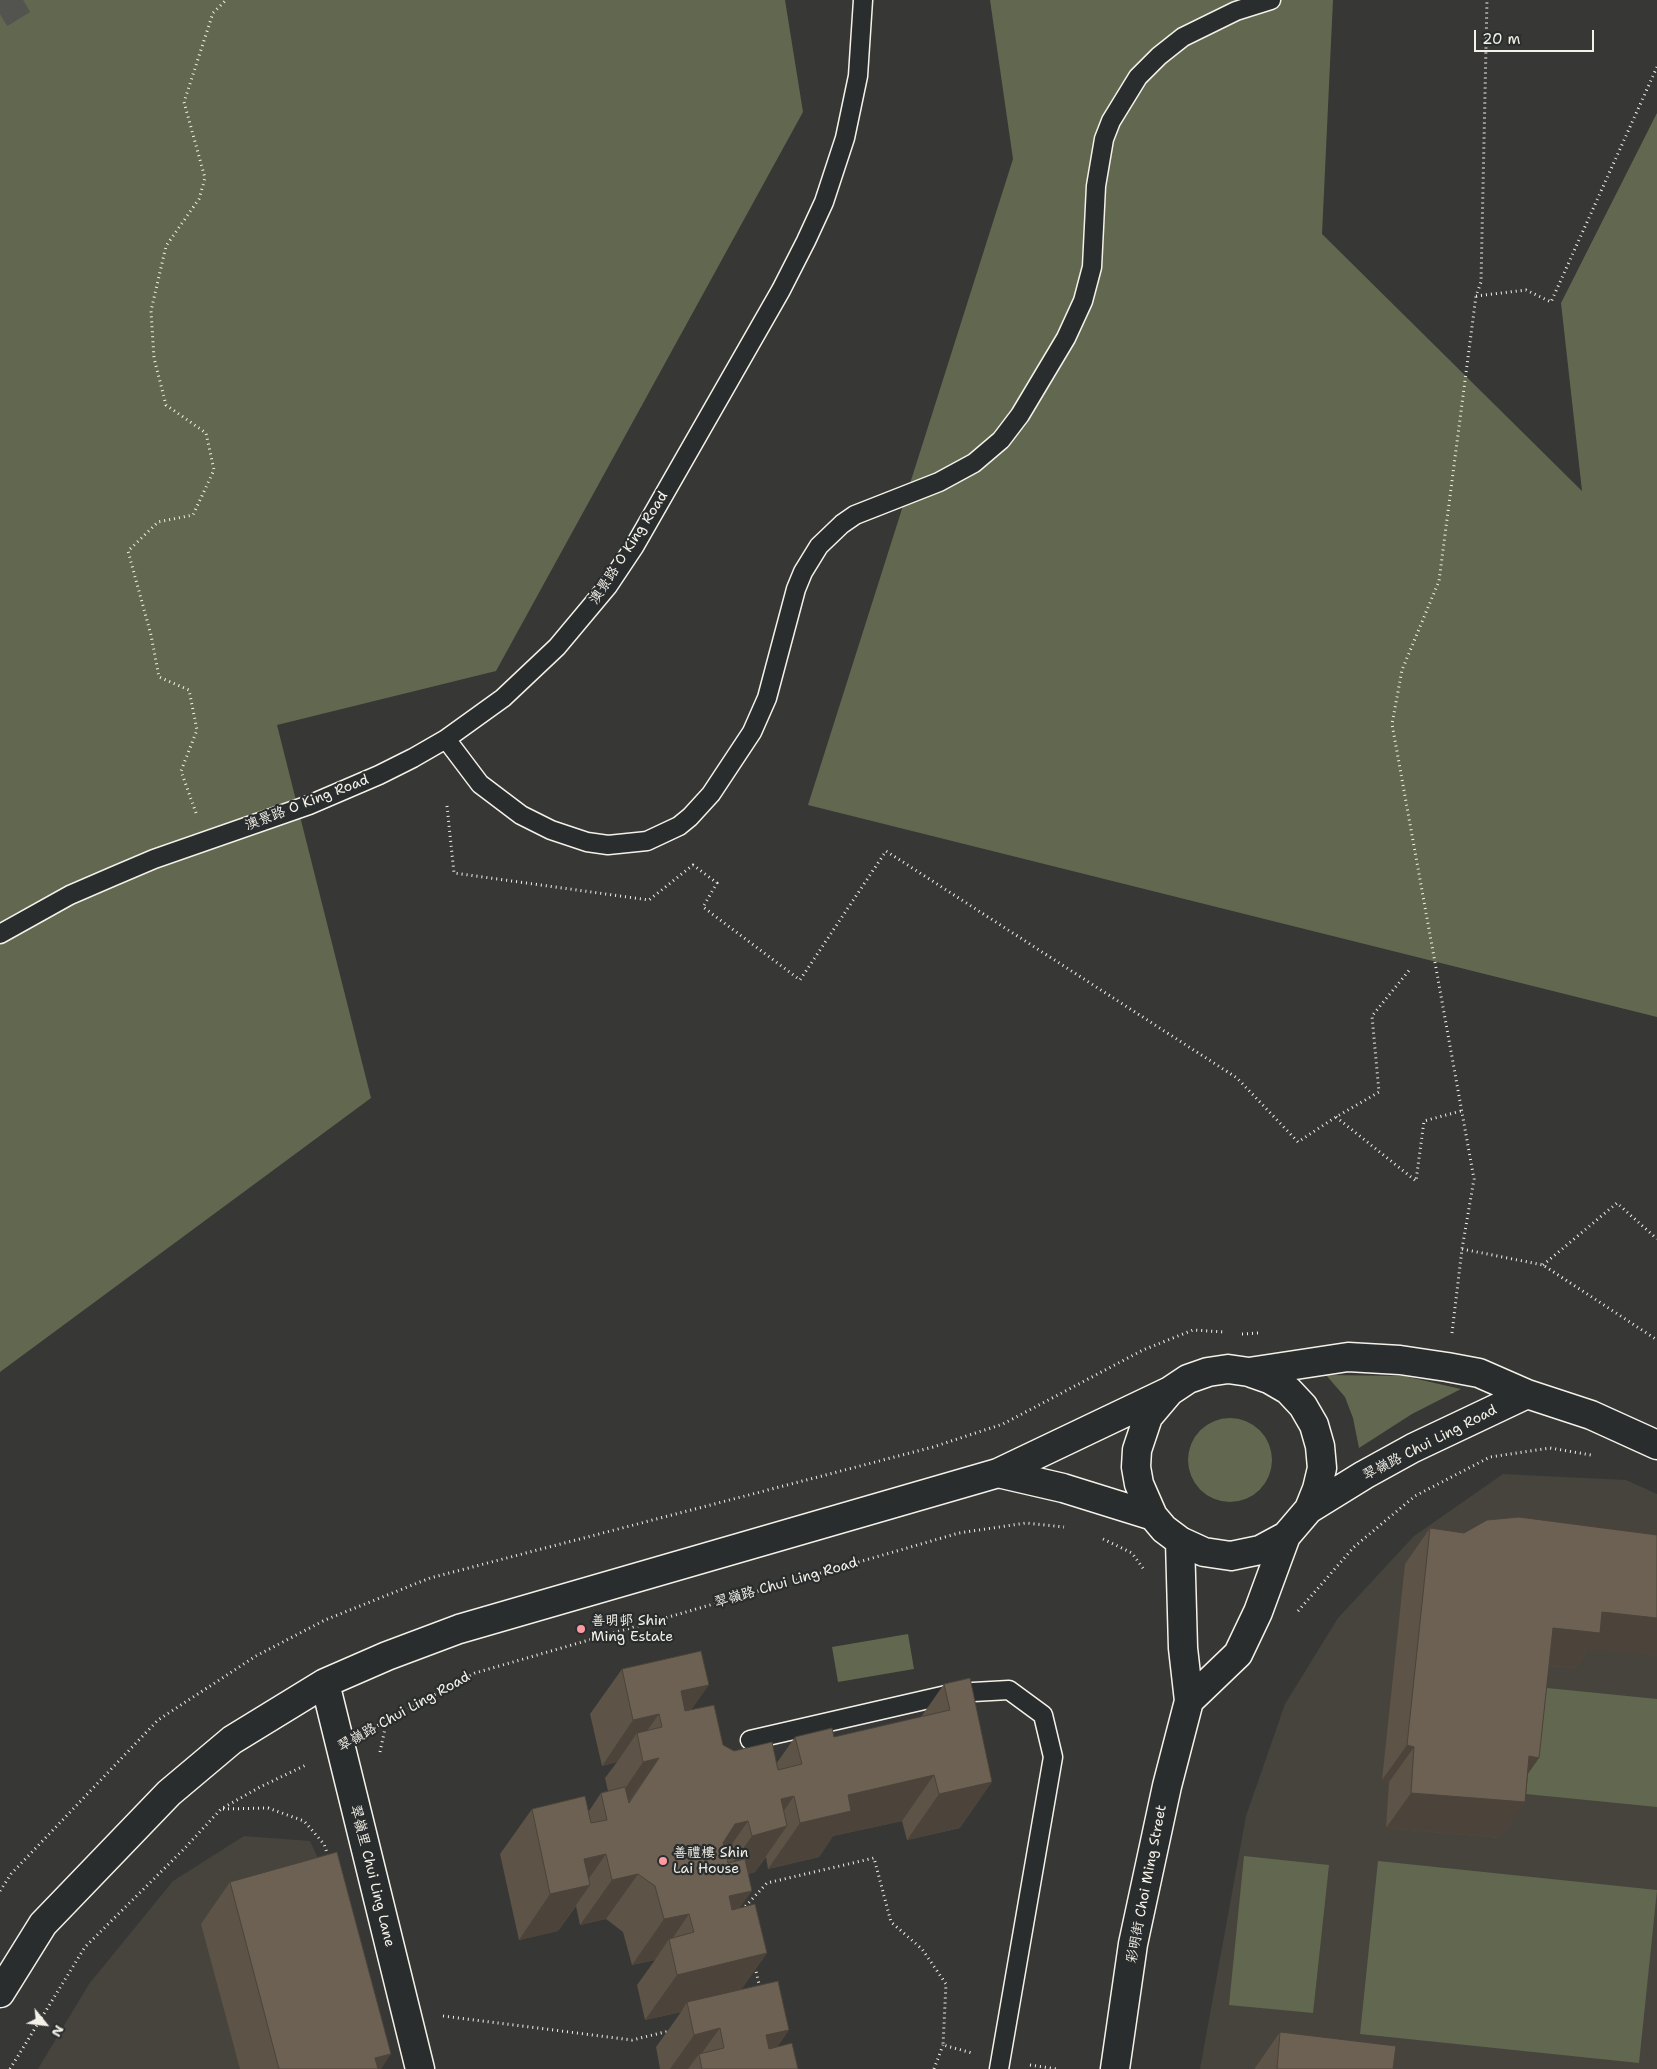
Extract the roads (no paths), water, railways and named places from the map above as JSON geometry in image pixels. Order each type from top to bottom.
[{"type":"street","name":"翠嶺路 Chui Ling Road","points":[[1249,1372],[1348,1357],[1400,1360],[1479,1373],[1527,1394],[1591,1415],[1657,1445]]},
{"type":"street","name":"翠嶺路 Chui Ling Road","points":[[0,1993],[42,1924],[169,1793],[232,1740],[325,1684],[387,1656],[460,1629],[998,1473],[1170,1391],[1188,1379],[1208,1372],[1228,1369],[1249,1372],[1269,1379],[1288,1390],[1303,1406],[1314,1424],[1320,1446],[1322,1468],[1317,1489],[1309,1509],[1286,1536],[1260,1550],[1231,1556],[1204,1552],[1180,1542],[1164,1530],[1153,1516],[1139,1484],[1136,1467],[1137,1450],[1148,1417],[1170,1391]]},
{"type":"street","name":"翠嶺路 Chui Ling Road","points":[[1309,1509],[1364,1475],[1414,1448],[1527,1394]]},
{"type":"street","name":"翠嶺路 Chui Ling Road","points":[[998,1473],[1063,1488],[1153,1516]]},
{"type":"street","points":[[1188,1701],[1238,1654],[1258,1612],[1286,1536]]},
{"type":"street","name":"彩明街 Choi Ming Street","points":[[1115,2069],[1134,1944],[1167,1786],[1188,1701],[1183,1648],[1180,1542]]},
{"type":"street","name":"翠嶺里 Chui Ling Lane","points":[[325,1684],[420,2069]]},
{"type":"lane","name":"澳景路 O King Road","points":[[0,934],[31,916],[88,888],[154,859],[308,805],[355,786],[413,758],[446,739],[503,698],[557,648],[608,586],[659,505],[781,290],[824,202],[845,138],[858,76],[863,0]]},
{"type":"lane","points":[[446,739],[480,784],[521,815],[551,830],[578,839],[608,845],[647,841],[679,826],[690,817],[711,794],[752,732],[767,698],[796,589],[803,572],[819,546],[842,524],[855,515],[939,482],[974,463],[1000,440],[1020,415],[1066,338],[1083,301],[1092,267],[1096,186],[1104,139],[1115,114],[1138,77],[1159,56],[1184,36],[1236,11],[1271,0]]},
{"type":"lane","points":[[750,1740],[955,1693],[1009,1690],[1043,1715],[1053,1757],[999,2065]]},
{"type":"tunnel","points":[[0,14],[23,0]]},
{"type":"place","name":"善明邨 Shin Ming Estate","points":[[581,1629]]},
{"type":"place","name":"善禮樓 Shin Lai House","points":[[663,1861]]}]
